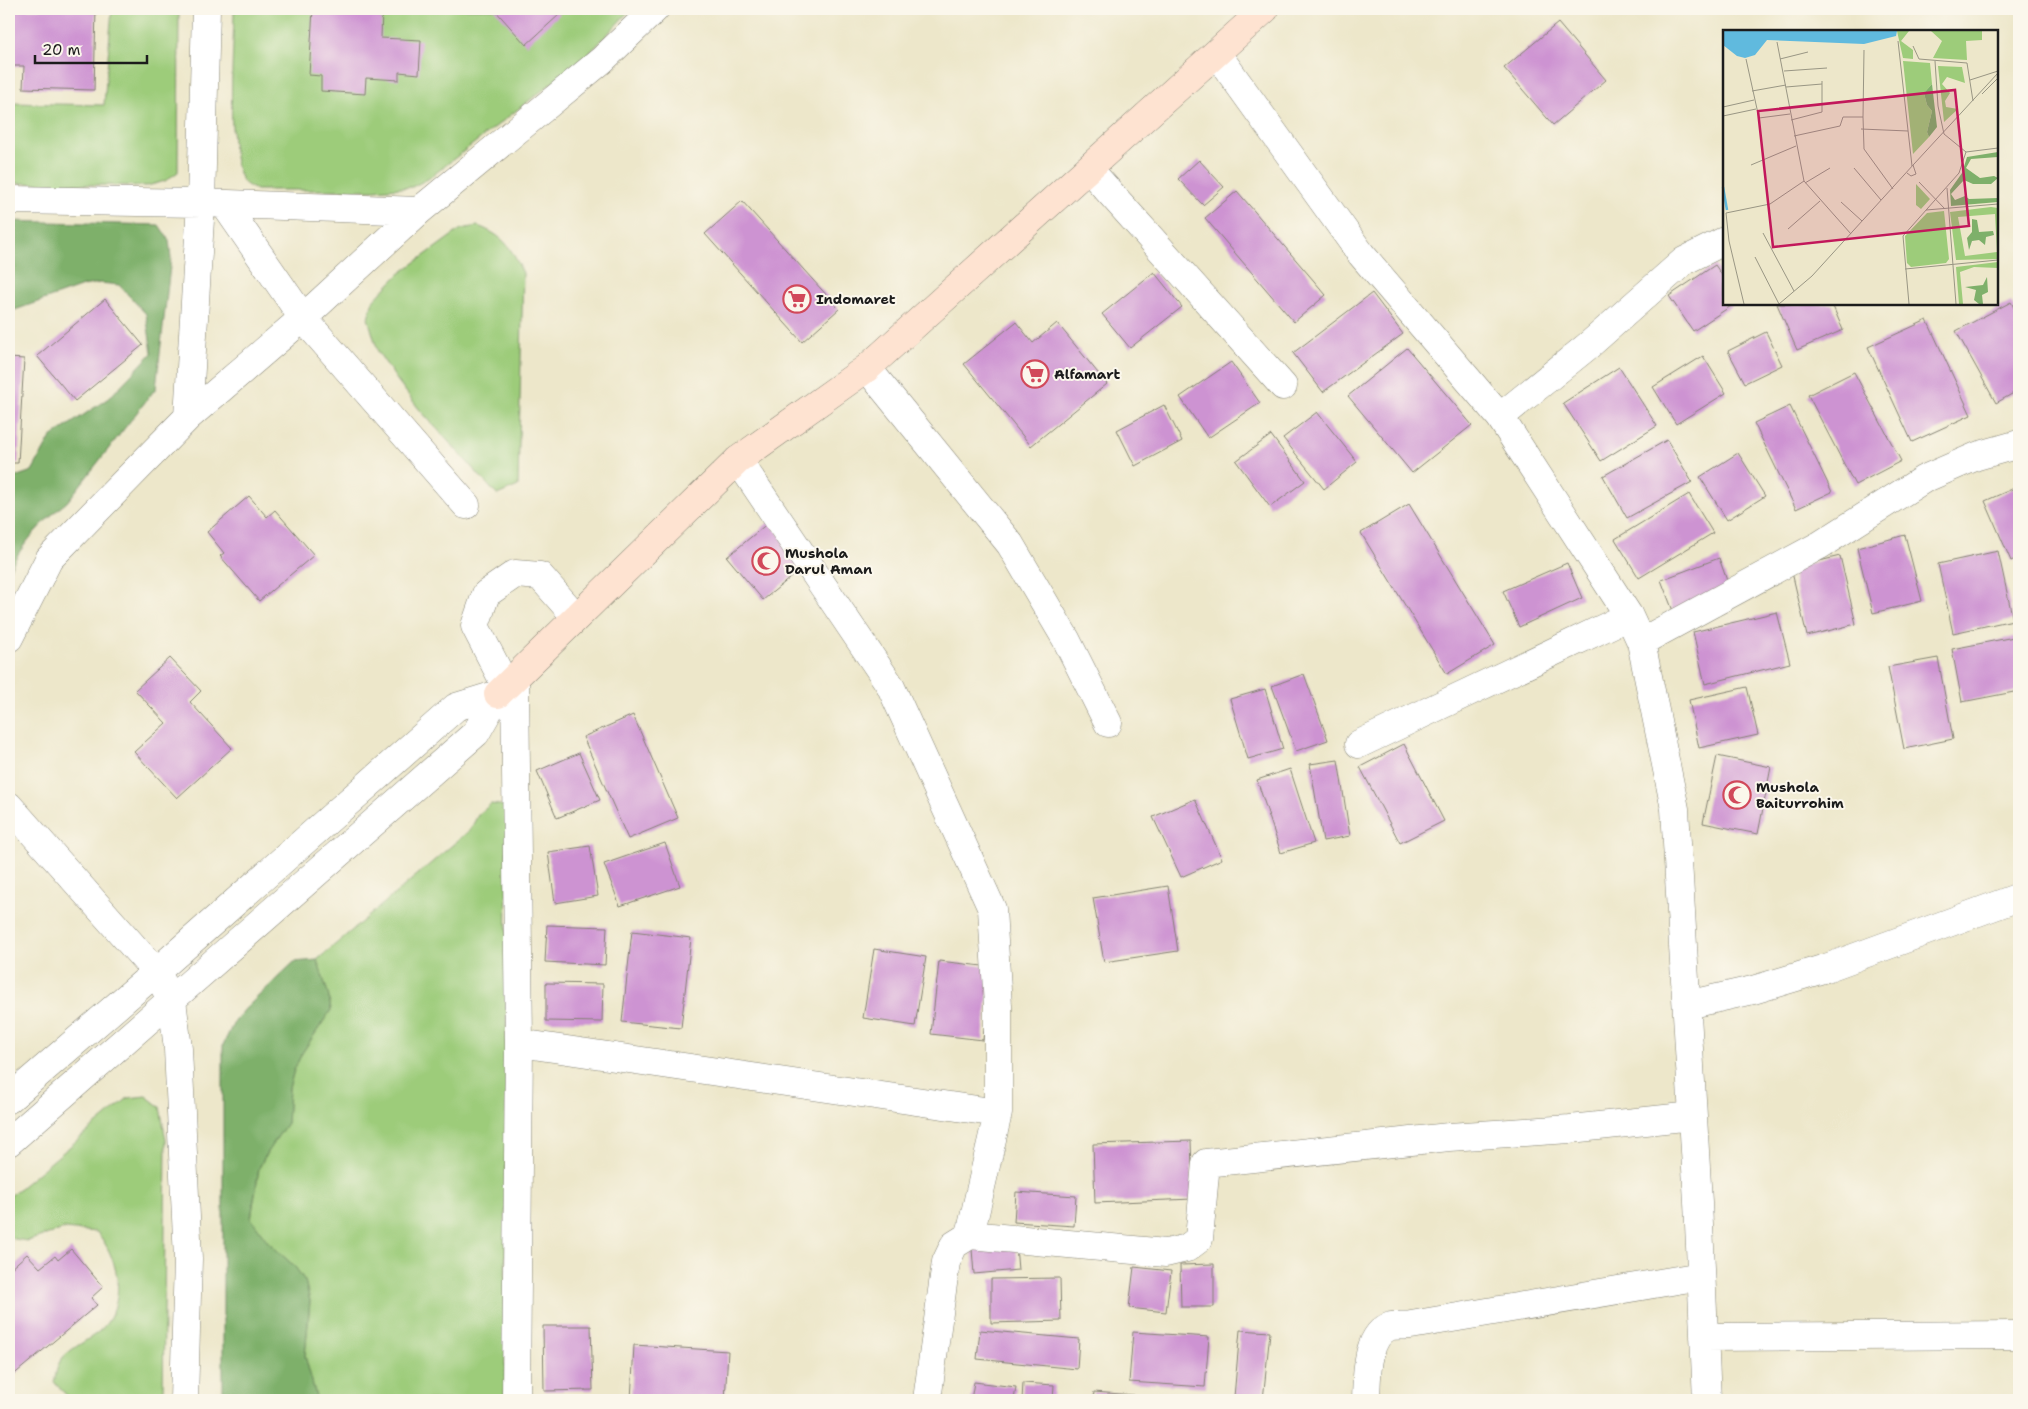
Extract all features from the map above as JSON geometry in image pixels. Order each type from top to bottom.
[{"type":"main road","points":[[506,686],[738,460],[867,368],[1053,198],[1087,170],[1265,9]]},
{"type":"street","points":[[188,417],[213,204],[206,9]]},
{"type":"street","points":[[9,638],[49,559],[188,417],[303,318],[419,211],[602,60],[655,9]]},
{"type":"street","points":[[1217,54],[1361,254],[1500,417],[1628,616],[1641,642],[1675,809],[1707,1400]]},
{"type":"street","points":[[1087,170],[1096,177],[1283,386]]},
{"type":"street","points":[[9,200],[419,211]]},
{"type":"street","points":[[213,204],[303,318],[466,505]]},
{"type":"street","points":[[1500,417],[1590,345],[1684,261],[1723,242]]},
{"type":"street","points":[[867,368],[1010,544],[1066,639],[1108,723]]},
{"type":"street","points":[[1641,642],[1820,545],[1924,479],[1977,456],[2019,444]]},
{"type":"street","points":[[738,460],[890,685],[988,897],[994,924],[998,1006],[998,1113],[970,1235]]},
{"type":"street","points":[[516,1400],[519,1043],[506,686],[475,626],[486,594],[516,574],[540,576],[576,616]]},
{"type":"street","points":[[1359,744],[1628,616]]},
{"type":"street","points":[[9,1099],[456,707],[506,686]]},
{"type":"street","points":[[9,1142],[476,734],[506,686]]},
{"type":"street","points":[[9,806],[156,972],[172,1000],[178,1049],[188,1259],[184,1400]]},
{"type":"street","points":[[1687,1005],[1753,990],[1826,968],[2019,897]]},
{"type":"street","points":[[519,1043],[998,1113]]},
{"type":"street","points":[[927,1400],[946,1262],[954,1245],[970,1235],[1166,1252],[1187,1248],[1199,1239],[1206,1163],[1440,1138],[1570,1129],[1693,1116]]},
{"type":"street","points":[[1366,1400],[1367,1371],[1373,1344],[1382,1332],[1391,1326],[1420,1324],[1701,1276]]},
{"type":"street","points":[[1704,1337],[2019,1335]]},
{"type":"green space","points":[[112,9],[179,9],[178,172],[165,181],[147,186],[9,183],[9,103],[104,105]]},
{"type":"green space","points":[[234,9],[631,9],[588,55],[428,179],[412,187],[375,190],[256,190],[242,180],[236,163],[233,143]]},
{"type":"green space","points":[[9,221],[159,225],[169,240],[171,258],[156,388],[67,502],[27,542],[9,571],[9,479],[32,471],[51,437],[110,397],[152,353],[146,314],[119,285],[100,283],[83,286],[12,311],[9,308]]},
{"type":"green space","points":[[478,226],[495,234],[506,244],[523,273],[518,486],[497,495],[419,409],[397,380],[378,352],[368,318],[373,301],[399,274],[461,229]]},
{"type":"green space","points":[[491,804],[507,806],[505,1400],[317,1400],[305,1356],[310,1301],[305,1281],[295,1267],[268,1242],[251,1219],[259,1168],[267,1152],[287,1123],[289,1088],[294,1070],[302,1053],[331,1010],[328,993],[317,960],[470,830],[478,815]]},
{"type":"green space","points":[[317,960],[328,993],[331,1010],[302,1053],[294,1070],[289,1088],[287,1123],[267,1152],[259,1168],[251,1218],[268,1242],[295,1267],[305,1281],[310,1301],[305,1356],[317,1400],[223,1400],[223,1045],[233,1024],[245,1009],[294,962]]},
{"type":"green space","points":[[146,1096],[160,1107],[166,1140],[163,1400],[71,1400],[54,1382],[58,1367],[66,1355],[96,1334],[106,1324],[112,1313],[118,1289],[114,1265],[110,1253],[97,1232],[64,1229],[27,1241],[9,1238],[9,1197],[128,1098]]},
{"type":"building","points":[[9,9],[96,9],[94,90],[23,88],[24,66],[9,66]]},
{"type":"building","points":[[313,9],[382,9],[381,38],[421,40],[419,74],[399,72],[399,80],[366,78],[365,94],[321,91],[321,76],[309,75]]},
{"type":"building","points":[[494,9],[555,9],[560,14],[526,45]]},
{"type":"building","points":[[1558,23],[1606,80],[1553,125],[1504,68]]},
{"type":"building","points":[[1199,160],[1224,187],[1203,205],[1178,179]]},
{"type":"building","points":[[1237,191],[1326,295],[1294,322],[1205,218]]},
{"type":"building","points":[[742,201],[839,309],[802,342],[705,234]]},
{"type":"building","points":[[1715,265],[1723,277],[1723,305],[1732,305],[1693,331],[1669,296]]},
{"type":"building","points":[[1154,272],[1182,307],[1130,348],[1102,314]]},
{"type":"building","points":[[1372,293],[1403,334],[1323,392],[1293,353]]},
{"type":"building","points":[[105,299],[143,345],[75,401],[37,356]]},
{"type":"building","points":[[2011,302],[2019,317],[2019,390],[1996,403],[1956,331]]},
{"type":"building","points":[[1777,305],[1832,305],[1843,330],[1797,350]]},
{"type":"building","points":[[1927,320],[1971,415],[1912,442],[1868,347]]},
{"type":"building","name":"Alfamart","points":[[1016,322],[1033,343],[1057,323],[1107,384],[1031,446],[964,364]]},
{"type":"building","points":[[1766,332],[1782,365],[1745,383],[1728,351]]},
{"type":"building","points":[[1407,348],[1472,425],[1412,473],[1348,396]]},
{"type":"building","points":[[1703,356],[1726,393],[1676,424],[1653,387]]},
{"type":"building","points":[[9,358],[24,359],[18,463],[9,463]]},
{"type":"building","points":[[1231,362],[1260,403],[1208,438],[1180,397]]},
{"type":"building","points":[[1619,367],[1657,426],[1601,461],[1563,403]]},
{"type":"building","points":[[1854,372],[1901,461],[1855,485],[1808,395]]},
{"type":"building","points":[[1164,405],[1182,441],[1135,466],[1117,430]]},
{"type":"building","points":[[1790,406],[1832,492],[1796,509],[1754,423]]},
{"type":"building","points":[[1317,412],[1357,462],[1324,489],[1283,438]]},
{"type":"building","points":[[1271,435],[1305,481],[1270,507],[1236,461]]},
{"type":"building","points":[[1667,440],[1692,482],[1627,518],[1603,476]]},
{"type":"building","points":[[1738,453],[1765,496],[1727,520],[1700,477]]},
{"type":"building","points":[[2019,486],[2019,557],[2011,561],[1985,501]]},
{"type":"building","points":[[1689,494],[1713,533],[1639,578],[1615,539]]},
{"type":"building","points":[[249,496],[267,517],[275,510],[314,555],[259,601],[220,556],[224,553],[207,532]]},
{"type":"building","points":[[1409,504],[1495,645],[1447,674],[1361,533]]},
{"type":"building","name":"Mushola Darul Aman","points":[[769,522],[806,565],[763,600],[727,557]]},
{"type":"building","points":[[1905,535],[1922,601],[1873,613],[1857,548]]},
{"type":"building","points":[[1998,551],[2013,620],[1953,633],[1938,564]]},
{"type":"building","points":[[1840,556],[1856,624],[1807,636],[1791,568]]},
{"type":"building","points":[[1719,558],[1730,589],[1673,611],[1661,580]]},
{"type":"building","points":[[1567,563],[1582,598],[1519,627],[1503,591]]},
{"type":"building","points":[[1777,612],[1790,663],[1705,684],[1693,632]]},
{"type":"building","points":[[2019,636],[2019,691],[1962,702],[1952,649]]},
{"type":"building","points":[[170,658],[201,691],[190,702],[232,748],[177,798],[134,752],[166,723],[135,690]]},
{"type":"building","points":[[1938,658],[1953,739],[1904,749],[1888,667]]},
{"type":"building","points":[[1304,674],[1328,740],[1296,751],[1272,686]]},
{"type":"building","points":[[1747,687],[1758,735],[1699,748],[1689,700]]},
{"type":"building","points":[[1265,689],[1283,749],[1248,759],[1230,699]]},
{"type":"building","points":[[633,715],[678,818],[628,839],[583,737]]},
{"type":"building","points":[[1404,744],[1444,821],[1400,843],[1360,767]]},
{"type":"building","points":[[579,753],[600,800],[557,818],[537,771]]},
{"type":"building","name":"Mushola Baiturrohim","points":[[1717,756],[1771,767],[1758,834],[1703,823]]},
{"type":"building","points":[[1338,760],[1350,836],[1323,841],[1310,764]]},
{"type":"building","points":[[1290,769],[1314,843],[1281,853],[1257,780]]},
{"type":"building","points":[[1195,799],[1222,859],[1181,877],[1153,817]]},
{"type":"building","points":[[665,843],[680,886],[620,906],[604,864]]},
{"type":"building","points":[[590,846],[598,896],[555,903],[548,852]]},
{"type":"building","points":[[1168,886],[1178,951],[1104,962],[1093,898]]},
{"type":"building","points":[[547,925],[607,927],[605,965],[545,962]]},
{"type":"building","points":[[632,931],[691,938],[681,1028],[622,1022]]},
{"type":"building","points":[[874,949],[926,957],[915,1026],[863,1018]]},
{"type":"building","points":[[939,961],[991,967],[983,1040],[931,1034]]},
{"type":"building","points":[[546,983],[603,984],[602,1022],[546,1021]]},
{"type":"building","points":[[1191,1141],[1193,1199],[1095,1203],[1093,1144]]},
{"type":"building","points":[[1016,1192],[1076,1196],[1074,1226],[1014,1222]]},
{"type":"building","points":[[1016,1246],[1018,1270],[974,1274],[972,1249]]},
{"type":"building","points":[[71,1249],[103,1287],[91,1298],[97,1305],[11,1377],[9,1391],[9,1270],[27,1254],[40,1268],[55,1256],[58,1260]]},
{"type":"building","points":[[1214,1264],[1214,1307],[1181,1307],[1180,1265]]},
{"type":"building","points":[[1134,1267],[1171,1271],[1166,1312],[1129,1308]]},
{"type":"building","points":[[1060,1278],[1061,1321],[991,1323],[991,1279]]},
{"type":"building","points":[[543,1326],[591,1326],[593,1390],[544,1391]]},
{"type":"building","points":[[980,1330],[1079,1339],[1077,1369],[977,1359]]},
{"type":"building","points":[[1240,1330],[1270,1332],[1263,1400],[1234,1397]]},
{"type":"building","points":[[1133,1332],[1209,1337],[1205,1387],[1129,1382]]},
{"type":"building","points":[[634,1345],[728,1351],[725,1400],[631,1400]]},
{"type":"building","points":[[974,1382],[1016,1387],[1014,1400],[971,1400]]},
{"type":"building","points":[[1023,1383],[1054,1385],[1053,1400],[1022,1400]]},
{"type":"building","points":[[1094,1392],[1134,1395],[1134,1400],[1093,1400]]},
{"type":"place","name":"Indomaret","points":[[797,299]]},
{"type":"place","name":"Alfamart","points":[[1035,374]]},
{"type":"place","name":"Mushola Darul Aman","points":[[766,561]]},
{"type":"place","name":"Mushola Baiturrohim","points":[[1737,795]]}]
